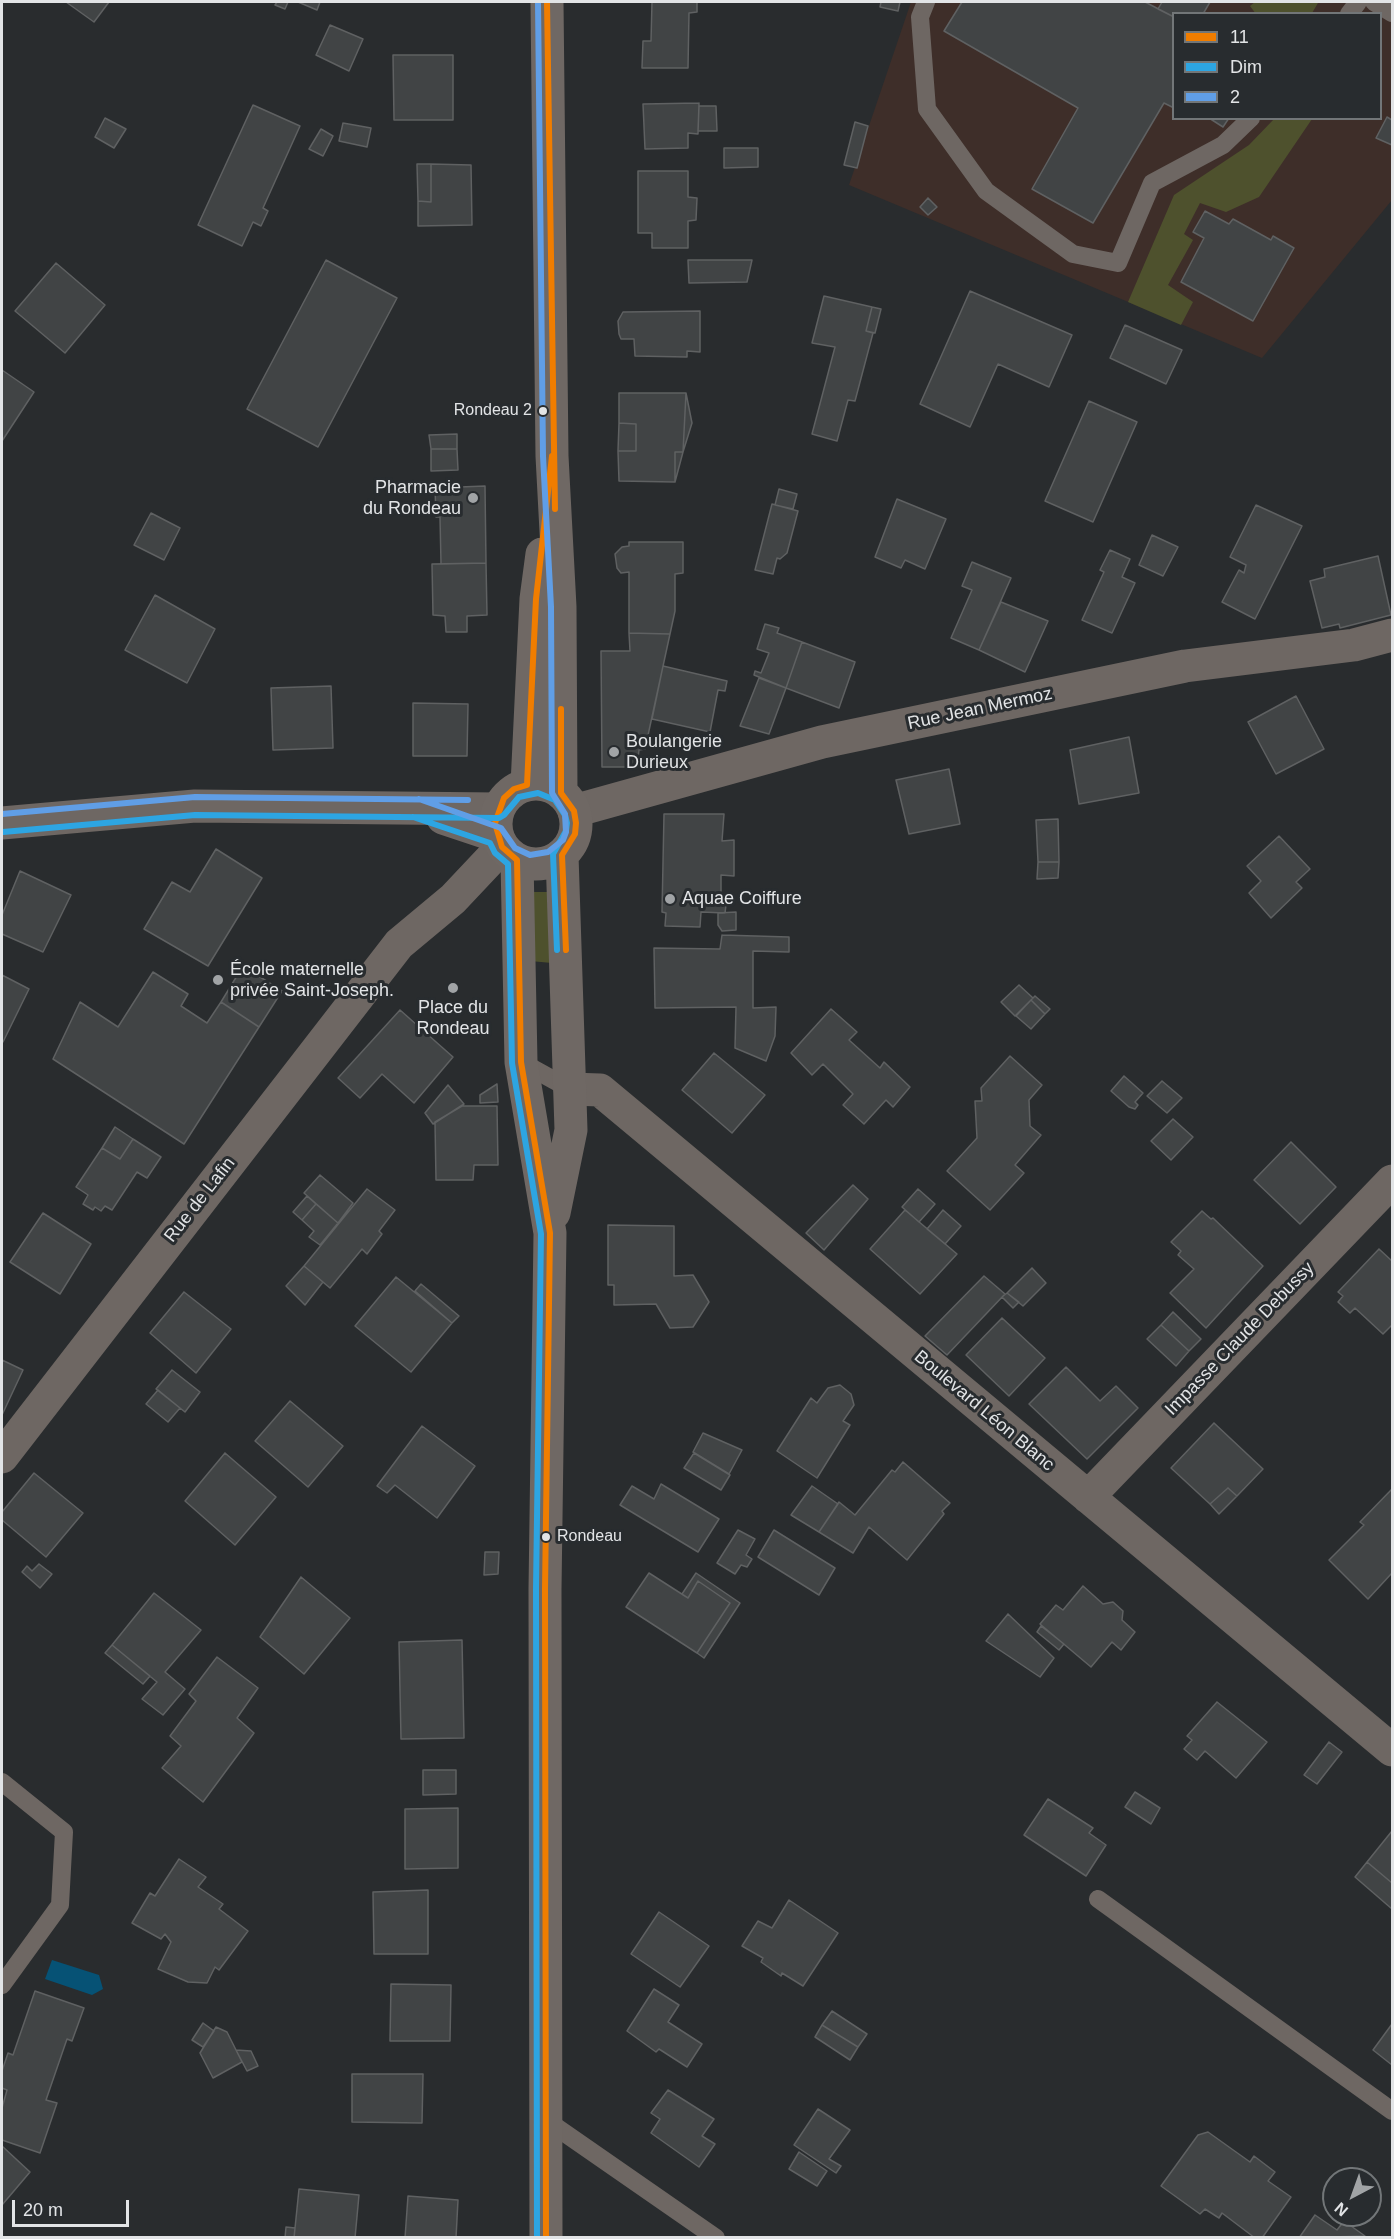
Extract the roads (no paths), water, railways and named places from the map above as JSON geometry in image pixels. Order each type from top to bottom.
[{"type":"main road","points":[[547,2],[552,456],[568,802],[575,834],[562,855],[571,1130],[550,1233]]},
{"type":"main road","points":[[527,785],[537,599],[552,456]]},
{"type":"main road","points":[[546,2238],[545,1589],[550,1233],[521,1062],[504,838],[504,798],[514,789],[539,783],[568,802]]},
{"type":"main road","points":[[504,838],[541,864],[562,855]]},
{"type":"street","name":"Rue Jean Mermoz","points":[[568,802],[822,742],[1185,666],[1354,645],[1392,635]]},
{"type":"street","points":[[2,823],[195,806],[416,808],[504,838]]},
{"type":"street","name":"Rue de Lafin","points":[[2,1457],[399,944],[453,899],[504,838]]},
{"type":"street","name":"Boulevard Léon Blanc","points":[[570,1089],[600,1090],[1392,1750]]},
{"type":"street","name":"Impasse Claude Debussy","points":[[1088,1497],[1392,1181]]},
{"type":"lane","points":[[926,2],[920,17],[927,109],[986,191],[1073,254],[1118,262],[1152,183],[1222,146],[1249,120]]},
{"type":"lane","points":[[1374,2],[1392,13]]},
{"type":"lane","points":[[521,1062],[570,1089]]},
{"type":"lane","points":[[2,1782],[64,1832],[60,1905],[2,1985]]},
{"type":"lane","points":[[1098,1899],[1392,2111]]},
{"type":"lane","points":[[546,2120],[716,2238]]},
{"type":"water","points":[[52,1960],[99,1975],[103,1989],[92,1995],[45,1979]]},
{"type":"place","name":"Rondeau 2","points":[[543,411]]},
{"type":"place","name":"Pharmacie du Rondeau","points":[[473,498]]},
{"type":"place","name":"Boulangerie Durieux","points":[[614,752]]},
{"type":"place","name":"Aquae Coiffure","points":[[670,899]]},
{"type":"place","name":"École maternelle privée Saint-Joseph.","points":[[218,980]]},
{"type":"place","name":"Place du Rondeau","points":[[453,988]]},
{"type":"place","name":"Rondeau","points":[[546,1537]]}]
